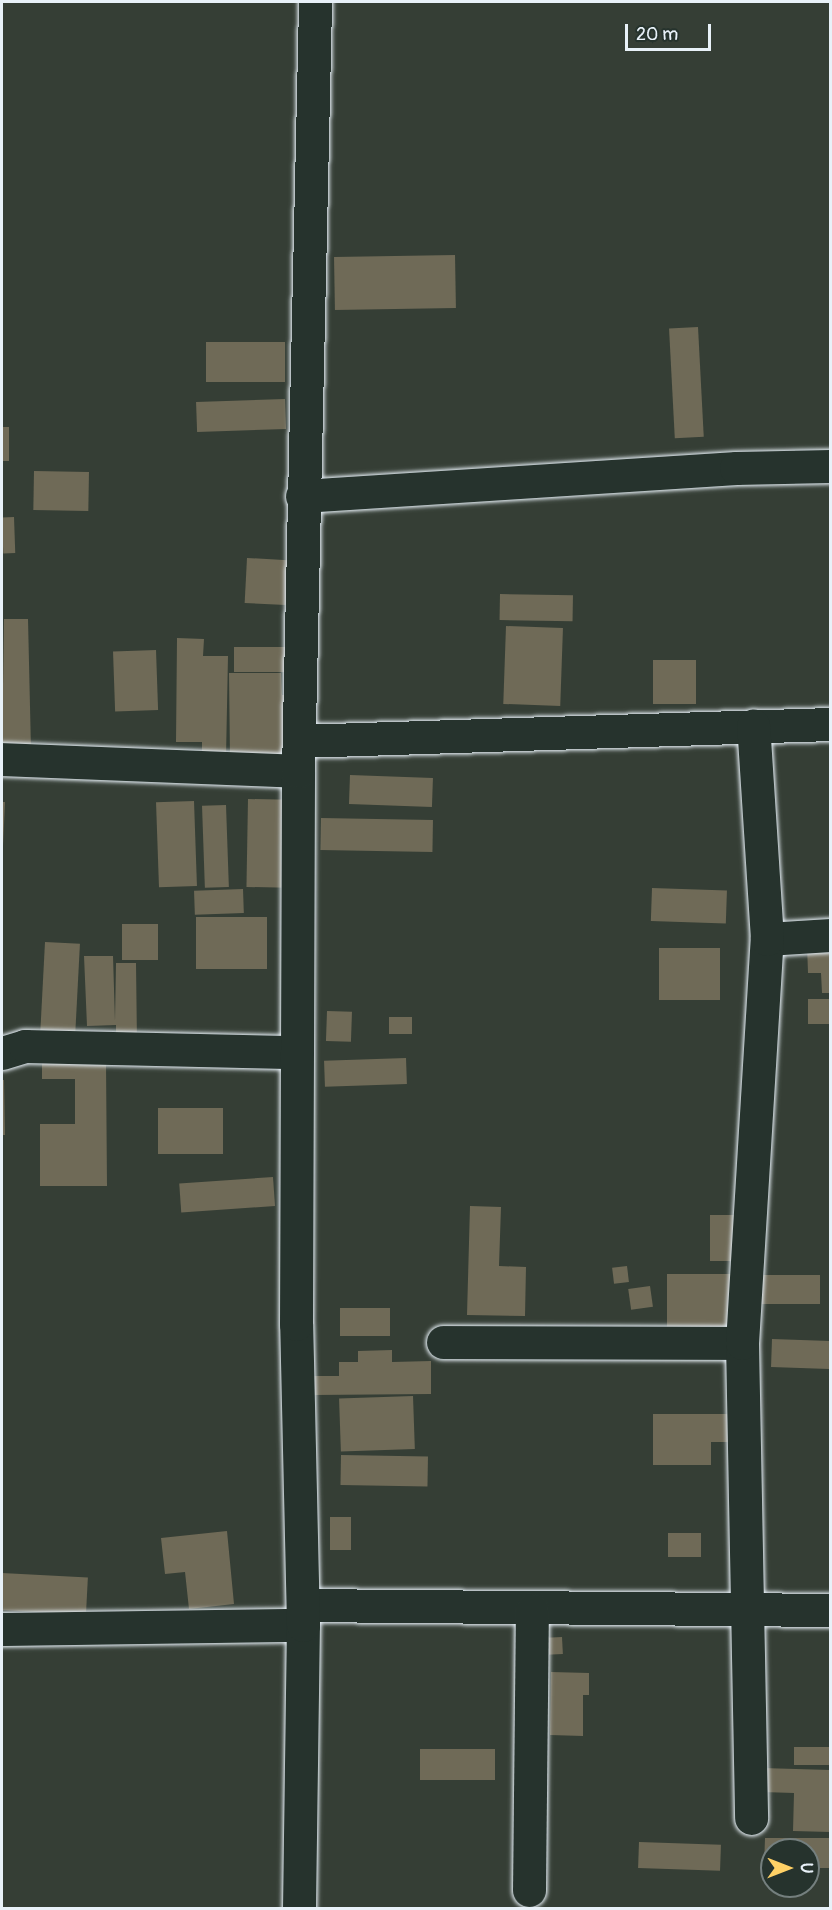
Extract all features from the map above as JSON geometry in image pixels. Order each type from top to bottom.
[{"type":"street","points":[[298,1908],[303,1615],[296,1324],[298,756],[302,496],[315,2]]},
{"type":"street","points":[[302,496],[736,468],[831,466]]},
{"type":"street","points":[[751,1818],[749,1608],[742,1343],[767,939],[753,724]]},
{"type":"street","points":[[2,759],[298,756],[753,724],[831,724]]},
{"type":"street","points":[[767,939],[831,934]]},
{"type":"street","points":[[2,1053],[25,1046],[297,1052]]},
{"type":"street","points":[[443,1341],[742,1343]]},
{"type":"street","points":[[2,1629],[303,1615],[532,1610],[749,1608],[831,1610]]},
{"type":"street","points":[[529,1890],[532,1610]]},
{"type":"building","points":[[455,255],[456,308],[335,310],[334,257]]},
{"type":"building","points":[[698,327],[704,437],[675,438],[669,329]]},
{"type":"building","points":[[206,342],[285,342],[285,382],[206,382]]},
{"type":"building","points":[[285,399],[286,429],[197,432],[196,402]]},
{"type":"building","points":[[2,427],[9,427],[9,461],[2,461]]},
{"type":"building","points":[[34,471],[89,472],[88,511],[33,510]]},
{"type":"building","points":[[2,517],[14,517],[15,553],[3,553]]},
{"type":"building","points":[[247,558],[288,560],[286,605],[245,603]]},
{"type":"building","points":[[500,594],[573,595],[573,621],[500,620]]},
{"type":"building","points":[[4,619],[28,619],[31,750],[2,750]]},
{"type":"building","points":[[506,626],[563,628],[560,706],[503,704]]},
{"type":"building","points":[[177,638],[204,639],[203,656],[228,656],[226,757],[202,756],[202,742],[176,742]]},
{"type":"building","points":[[234,647],[291,647],[291,672],[234,672]]},
{"type":"building","points":[[156,650],[158,710],[115,711],[113,652]]},
{"type":"building","points":[[653,660],[696,660],[696,704],[653,704]]},
{"type":"building","points":[[229,673],[281,673],[282,695],[290,695],[290,759],[230,759]]},
{"type":"building","points":[[350,775],[433,778],[432,807],[349,804]]},
{"type":"building","points":[[248,799],[290,800],[288,888],[246,887]]},
{"type":"building","points":[[194,801],[197,886],[159,887],[156,802]]},
{"type":"building","points":[[2,802],[5,802],[3,846],[2,846]]},
{"type":"building","points":[[226,805],[229,887],[205,888],[202,806]]},
{"type":"building","points":[[321,818],[433,820],[432,852],[320,850]]},
{"type":"building","points":[[652,888],[727,891],[726,924],[651,921]]},
{"type":"building","points":[[243,889],[244,913],[195,915],[194,891]]},
{"type":"building","points":[[196,917],[267,917],[267,969],[196,969]]},
{"type":"building","points":[[122,924],[158,924],[158,960],[122,960]]},
{"type":"building","points":[[45,942],[80,944],[75,1045],[40,1043]]},
{"type":"building","points":[[807,945],[830,945],[830,993],[822,993],[821,973],[808,973]]},
{"type":"building","points":[[659,948],[720,948],[720,1000],[659,1000]]},
{"type":"building","points":[[84,956],[113,956],[115,1021],[116,963],[136,963],[137,1042],[116,1042],[116,1025],[87,1026]]},
{"type":"building","points":[[808,999],[830,999],[830,1024],[808,1024]]},
{"type":"building","points":[[327,1011],[352,1012],[351,1042],[326,1041]]},
{"type":"building","points":[[389,1017],[412,1017],[412,1034],[389,1034]]},
{"type":"building","points":[[406,1058],[407,1084],[325,1087],[324,1061]]},
{"type":"building","points":[[106,1062],[107,1186],[40,1186],[40,1124],[75,1124],[75,1079],[42,1079],[42,1063]]},
{"type":"building","points":[[2,1080],[4,1080],[5,1135],[2,1135]]},
{"type":"building","points":[[158,1108],[223,1108],[223,1154],[158,1154]]},
{"type":"building","points":[[273,1177],[275,1206],[181,1212],[179,1184]]},
{"type":"building","points":[[470,1206],[501,1207],[499,1266],[526,1267],[525,1316],[467,1315]]},
{"type":"building","points":[[710,1215],[736,1215],[736,1261],[710,1261]]},
{"type":"building","points":[[627,1266],[629,1282],[614,1284],[612,1268]]},
{"type":"building","points":[[667,1274],[737,1274],[737,1336],[667,1336]]},
{"type":"building","points":[[759,1275],[820,1275],[820,1304],[759,1304]]},
{"type":"building","points":[[650,1286],[653,1307],[631,1310],[628,1289]]},
{"type":"building","points":[[340,1308],[390,1308],[390,1336],[340,1336]]},
{"type":"building","points":[[772,1339],[830,1341],[829,1369],[771,1367]]},
{"type":"building","points":[[392,1350],[392,1362],[431,1361],[431,1394],[314,1395],[314,1376],[339,1376],[339,1362],[358,1362],[358,1351]]},
{"type":"building","points":[[413,1396],[415,1449],[341,1452],[339,1399]]},
{"type":"building","points":[[653,1414],[732,1414],[732,1442],[711,1442],[711,1465],[653,1465]]},
{"type":"building","points":[[341,1455],[428,1457],[427,1487],[340,1485]]},
{"type":"building","points":[[330,1517],[351,1517],[351,1550],[330,1550]]},
{"type":"building","points":[[227,1531],[234,1604],[189,1609],[185,1572],[165,1574],[161,1538]]},
{"type":"building","points":[[668,1533],[701,1533],[701,1557],[668,1557]]},
{"type":"building","points":[[2,1573],[88,1578],[86,1614],[2,1610]]},
{"type":"building","points":[[562,1637],[563,1654],[547,1655],[546,1638]]},
{"type":"building","points":[[551,1672],[589,1673],[589,1695],[583,1695],[583,1736],[550,1735]]},
{"type":"building","points":[[794,1747],[830,1747],[830,1765],[794,1765]]},
{"type":"building","points":[[420,1749],[495,1749],[495,1780],[420,1780]]},
{"type":"building","points":[[761,1768],[830,1770],[830,1832],[793,1831],[794,1793],[760,1792]]},
{"type":"building","points":[[820,1838],[830,1838],[830,1868],[820,1868]]},
{"type":"building","points":[[639,1842],[721,1845],[720,1871],[638,1868]]}]
